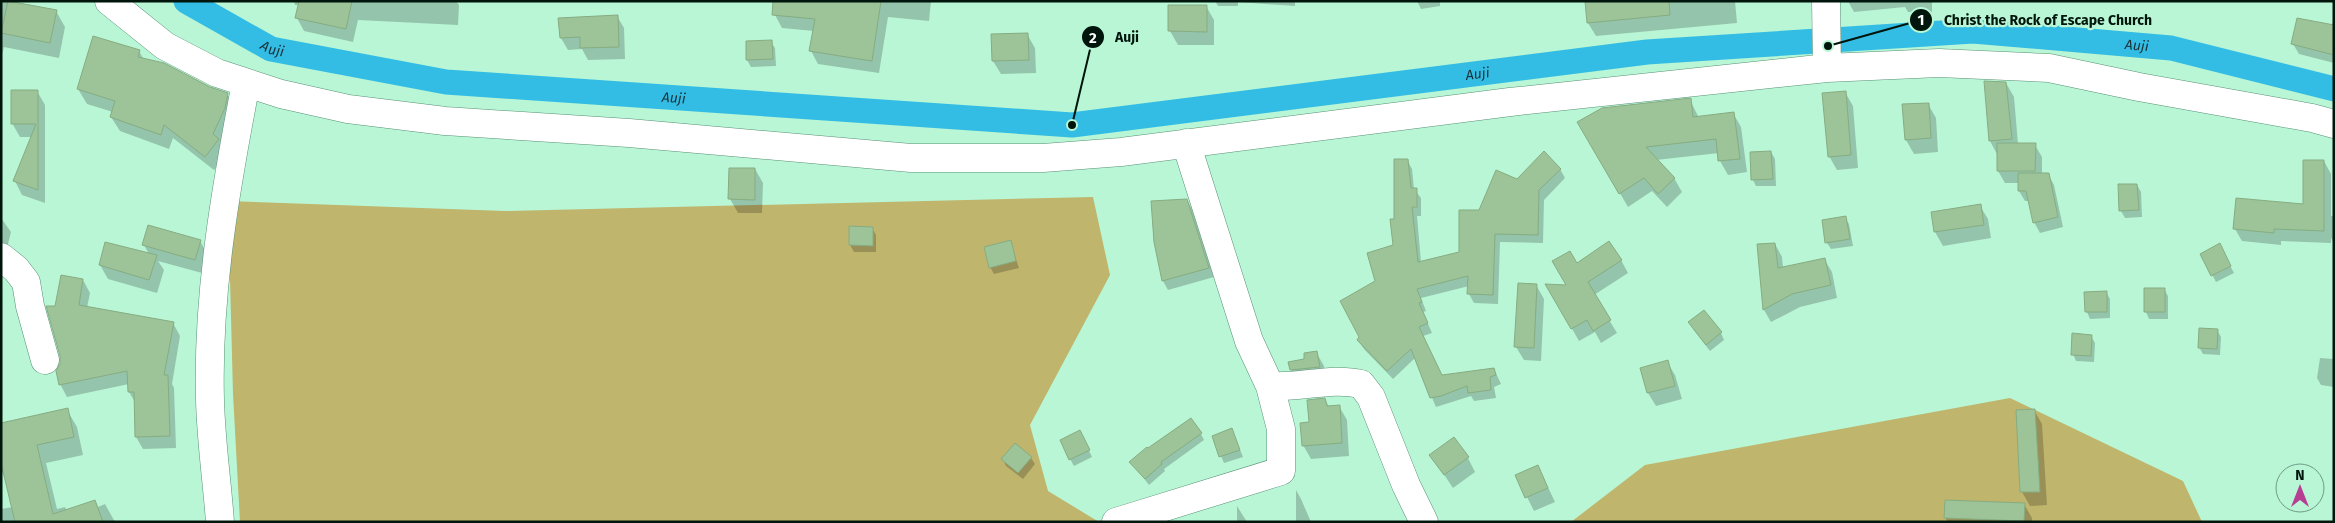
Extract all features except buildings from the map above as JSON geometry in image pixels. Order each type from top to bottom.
[{"type":"street","points":[[109,1],[165,46],[217,73],[281,94],[348,109],[445,121],[629,133],[911,158],[1043,158],[1121,152],[1827,62],[1938,63],[2049,68],[2139,87],[2312,118],[2334,124]]},
{"type":"street","points":[[1827,6],[1827,62]]},
{"type":"street","points":[[220,522],[210,400],[212,326],[229,172],[246,82]]},
{"type":"street","points":[[1116,522],[1281,471],[1281,429],[1270,386],[1249,341],[1186,143]]},
{"type":"street","points":[[1,257],[16,268],[26,282],[30,306],[45,360]]},
{"type":"street","points":[[1270,386],[1292,388],[1344,380],[1361,384],[1371,397],[1406,485],[1424,522]]},
{"type":"shaded area","points":[[1093,197],[1110,275],[1030,425],[1048,491],[1099,522],[240,522],[233,394],[228,201],[505,211]]},
{"type":"shaded area","points":[[2010,398],[2183,481],[2202,522],[1571,522],[1645,465]]},
{"type":"waterway","name":"Auji","points":[[186,1],[271,49],[446,82],[1072,125],[1647,52],[1973,31],[2171,48],[2334,89]]},
{"type":"place","name":"Christ the Rock of Escape Church","points":[[1828,46]]},
{"type":"place","name":"Auji","points":[[1072,125]]}]
